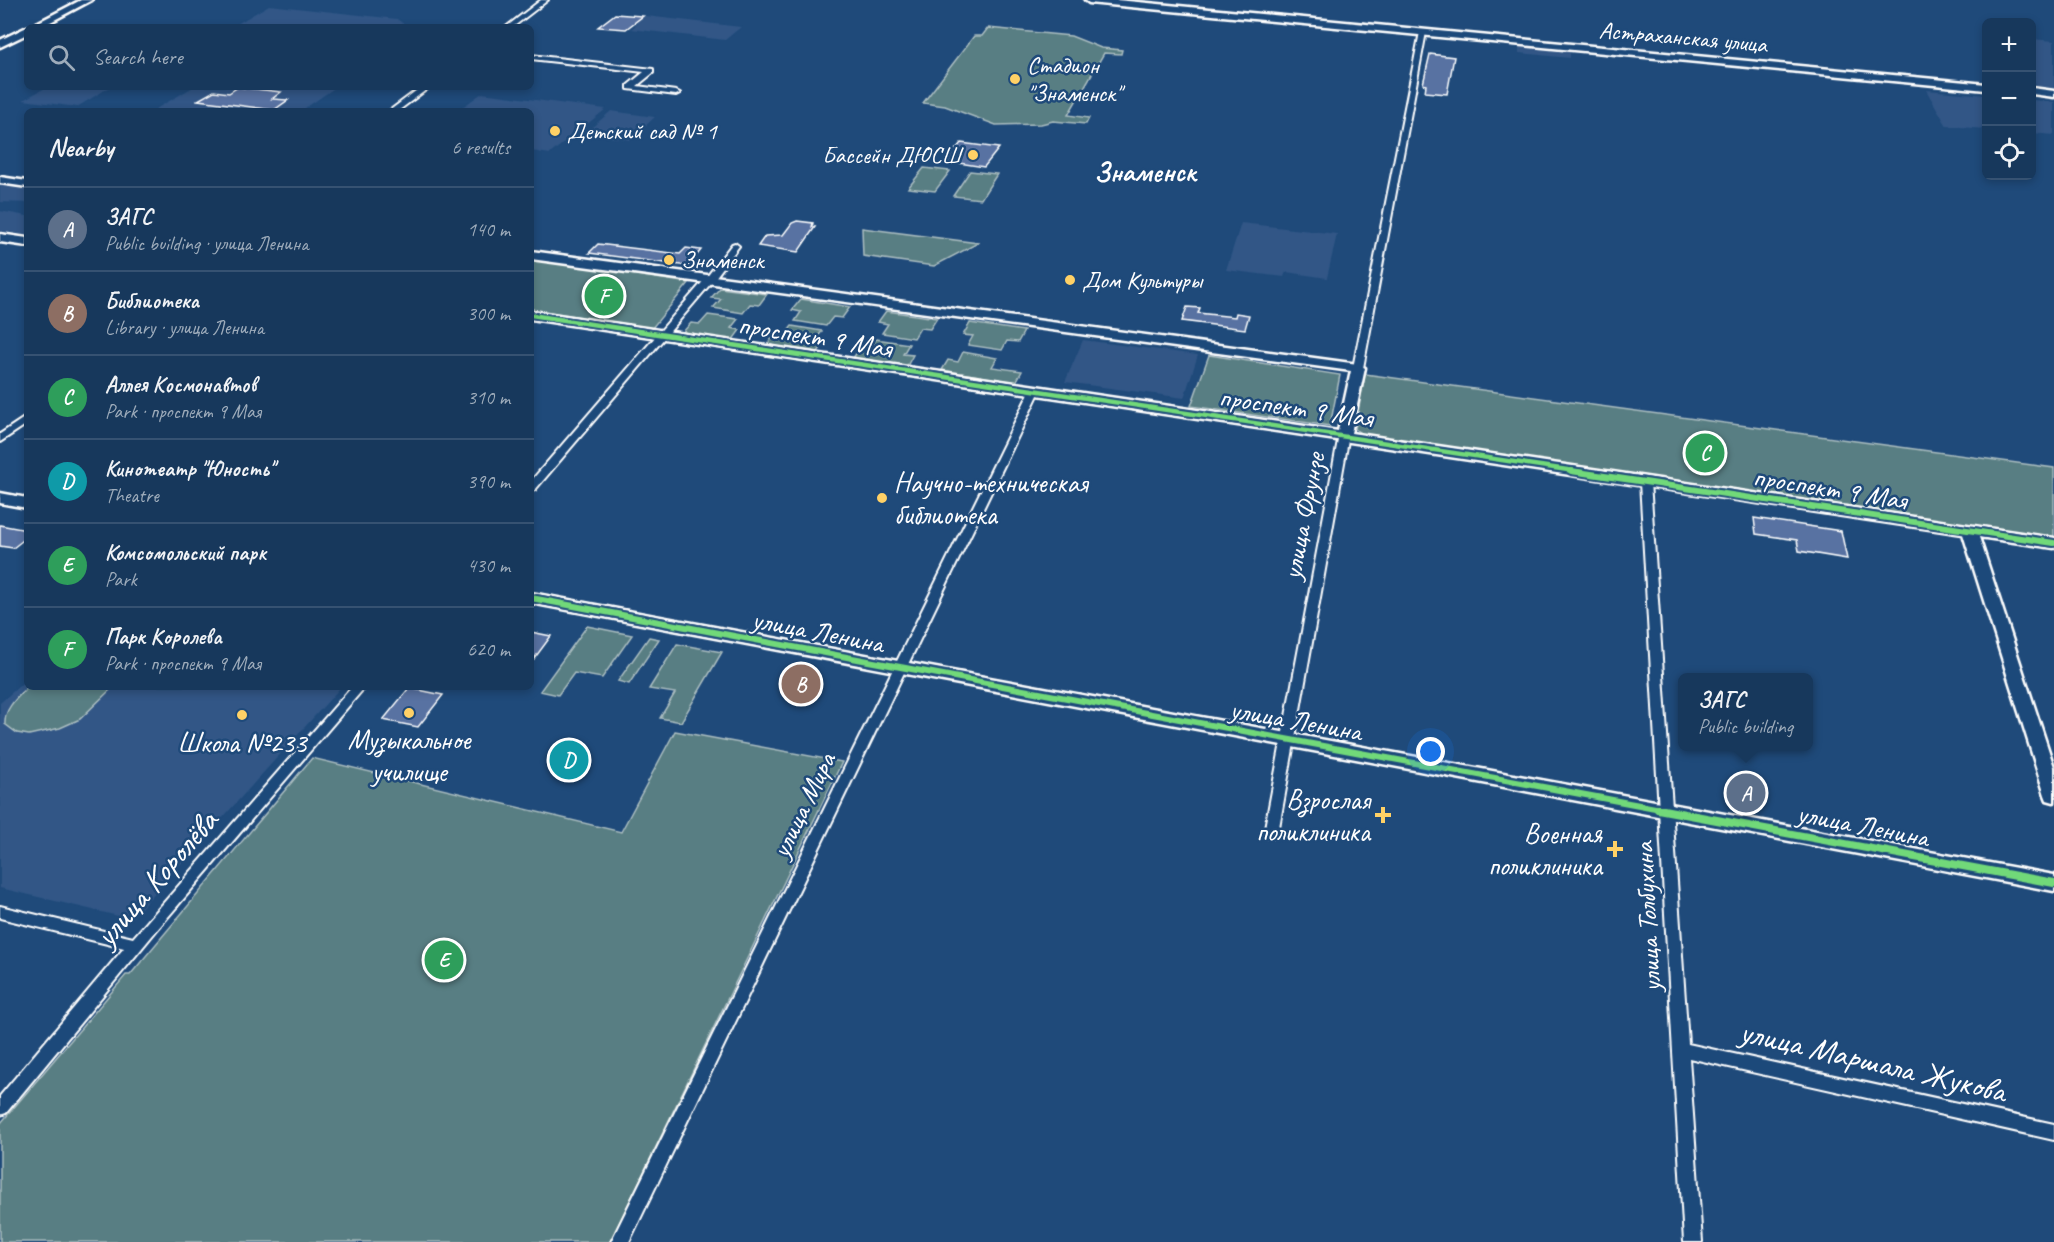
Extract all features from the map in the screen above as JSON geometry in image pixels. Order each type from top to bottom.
[{"type":"street","points":[[40,24],[88,0]]},
{"type":"street","points":[[513,24],[545,0]]},
{"type":"street","name":"Астраханская улица","points":[[1089,0],[1982,87]]},
{"type":"street","points":[[0,44],[24,32]]},
{"type":"street","name":"улица Фрунзе","points":[[1271,833],[1344,435],[1423,32]]},
{"type":"street","points":[[534,57],[650,71],[631,87],[676,93]]},
{"type":"street","points":[[397,108],[422,90]]},
{"type":"street","points":[[2036,92],[2054,94]]},
{"type":"street","points":[[0,180],[24,183]]},
{"type":"street","points":[[0,238],[24,242]]},
{"type":"street","points":[[534,484],[710,280],[735,246]]},
{"type":"street","name":"проспект 9 Мая","points":[[534,255],[1358,368]]},
{"type":"street","name":"проспект 9 Мая","points":[[534,315],[2054,543]]},
{"type":"street","name":"улица Мира","points":[[620,1242],[1035,391]]},
{"type":"street","points":[[0,439],[24,421]]},
{"type":"street","name":"улица Толбухина","points":[[1645,482],[1693,1242]]},
{"type":"street","points":[[0,498],[24,502]]},
{"type":"street","points":[[1970,530],[2054,795]]},
{"type":"street","name":"улица Ленина","points":[[534,599],[2054,883]]},
{"type":"street","name":"улица Королёва","points":[[0,1108],[135,945],[356,690]]},
{"type":"street","points":[[0,912],[135,945]]},
{"type":"street","name":"улица Маршала Жукова","points":[[1680,1049],[2054,1132]]},
{"type":"shaded area","points":[[269,5],[397,19],[404,24],[237,24]]},
{"type":"shaded area","points":[[638,15],[741,27],[725,40],[631,29],[636,25]]},
{"type":"shaded area","points":[[2036,39],[2054,41],[2054,91],[2038,89],[2036,85]]},
{"type":"shaded area","points":[[1519,47],[1570,51],[1570,58],[1519,53]]},
{"type":"shaded area","points":[[41,90],[105,90],[77,107],[23,100]]},
{"type":"shaded area","points":[[188,90],[332,90],[305,108],[157,108]]},
{"type":"shaded area","points":[[1926,90],[1982,95],[1982,129],[1947,126]]},
{"type":"shaded area","name":"Детский сад № 1","points":[[482,93],[606,109],[550,154],[534,151],[534,108],[461,108]]},
{"type":"shaded area","points":[[2036,100],[2054,102],[2054,135],[2036,133]]},
{"type":"shaded area","points":[[611,111],[655,117],[630,140],[584,134]]},
{"type":"shaded area","points":[[0,185],[24,187],[24,203],[0,202]]},
{"type":"shaded area","points":[[0,211],[24,215],[24,235],[0,231]]},
{"type":"shaded area","points":[[1241,223],[1337,234],[1327,278],[1286,272],[1284,277],[1226,270]]},
{"type":"shaded area","points":[[1083,340],[1198,355],[1184,398],[1065,382]]},
{"type":"shaded area","points":[[24,682],[24,690],[338,690],[131,919],[0,888],[0,703]]},
{"type":"green space","name":"Стадион \"Знаменск\"","points":[[988,28],[1071,36],[1101,48],[1122,50],[1121,54],[1104,53],[1068,115],[1089,118],[1086,124],[1053,121],[1041,124],[996,125],[945,106],[923,103],[974,36],[982,36]]},
{"type":"green space","points":[[924,168],[950,171],[935,191],[908,188]]},
{"type":"green space","points":[[970,171],[997,174],[981,199],[953,196]]},
{"type":"green space","points":[[862,228],[978,243],[934,266],[863,256]]},
{"type":"green space","points":[[534,259],[689,283],[652,328],[534,309]]},
{"type":"green space","points":[[720,288],[767,294],[759,305],[750,304],[743,313],[713,308],[721,299],[711,298]]},
{"type":"green space","points":[[801,299],[850,307],[842,318],[833,317],[826,326],[795,321],[801,312],[792,310]]},
{"type":"green space","points":[[886,311],[937,318],[930,329],[920,328],[914,338],[882,333],[888,324],[878,322]]},
{"type":"green space","points":[[708,315],[738,319],[731,328],[740,330],[732,341],[682,333],[691,323],[700,324]]},
{"type":"green space","points":[[970,323],[1024,331],[1018,342],[1007,341],[1002,350],[968,345],[973,336],[963,335]]},
{"type":"green space","points":[[792,326],[822,331],[815,341],[825,342],[818,352],[767,345],[775,334],[784,336]]},
{"type":"green space","points":[[876,339],[909,344],[903,354],[913,355],[907,366],[853,358],[860,348],[870,349]]},
{"type":"green space","points":[[963,352],[997,358],[992,367],[1022,371],[1016,382],[942,370],[948,360],[958,362]]},
{"type":"green space","points":[[1209,355],[1340,375],[1330,426],[1191,406]]},
{"type":"green space","points":[[1365,374],[2054,468],[2054,540],[1365,437],[1355,429]]},
{"type":"green space","points":[[587,626],[632,635],[602,678],[574,673],[558,695],[540,691]]},
{"type":"green space","points":[[649,637],[659,639],[629,684],[618,681]]},
{"type":"green space","points":[[677,644],[722,652],[681,722],[660,718],[675,693],[649,689]]},
{"type":"green space","points":[[25,690],[110,690],[80,719],[60,728],[29,735],[17,733],[5,724],[9,708]]},
{"type":"green space","points":[[675,731],[842,762],[610,1242],[0,1242],[0,1124],[126,975],[130,975],[312,758],[621,832]]},
{"type":"building","points":[[615,14],[643,16],[626,29],[598,27]]},
{"type":"building","points":[[1430,54],[1454,57],[1447,94],[1425,92],[1426,85],[1423,84]]},
{"type":"building","points":[[234,90],[281,92],[272,99],[288,100],[277,108],[259,108],[198,100],[214,91],[229,93]]},
{"type":"building","name":"Бассейн ДЮСШ","points":[[961,143],[999,148],[984,167],[946,161]]},
{"type":"building","points":[[797,221],[813,223],[812,227],[815,227],[798,252],[758,246],[765,236],[783,235],[792,223]]},
{"type":"building","name":"Знаменск","points":[[598,244],[680,254],[686,248],[701,250],[688,266],[589,253]]},
{"type":"building","points":[[1187,307],[1200,308],[1198,313],[1235,317],[1236,313],[1249,315],[1245,329],[1182,321]]},
{"type":"building","points":[[1754,518],[1841,531],[1847,559],[1799,551],[1797,540],[1756,534]]},
{"type":"building","points":[[0,525],[24,529],[24,539],[13,548],[0,546]]},
{"type":"building","points":[[534,633],[551,636],[534,659]]},
{"type":"building","name":"Музыкальное училище","points":[[407,690],[443,695],[418,727],[383,720]]},
{"type":"cycle path","points":[[534,315],[2054,543]]},
{"type":"cycle path","points":[[534,599],[2054,883]]},
{"type":"place","name":"Стадион \"Знаменск\"","points":[[1015,79]]},
{"type":"place","name":"Детский сад № 1","points":[[555,131]]},
{"type":"place","name":"Бассейн ДЮСШ","points":[[973,155]]},
{"type":"place","name":"Знаменск","points":[[669,260]]},
{"type":"place","name":"Дом Культуры","points":[[1070,280]]},
{"type":"place","name":"Парк Королева","points":[[604,296]]},
{"type":"place","name":"Аллея Космонавтов","points":[[1705,453]]},
{"type":"place","name":"Научно-техническая библиотека","points":[[882,498]]},
{"type":"place","name":"Библиотека","points":[[801,684]]},
{"type":"place","name":"Музыкальное училище","points":[[409,713]]},
{"type":"place","name":"Школа №233","points":[[242,715]]},
{"type":"place","name":"Кинотеатр \"Юность\"","points":[[569,760]]},
{"type":"place","name":"ЗАГС","points":[[1746,793]]},
{"type":"place","name":"Взрослая поликлиника","points":[[1383,815]]},
{"type":"place","name":"Военная поликлиника","points":[[1615,849]]},
{"type":"place","name":"Комсомольский парк","points":[[444,960]]},
{"type":"district","name":"Знаменск","points":[[1145,171]]}]
